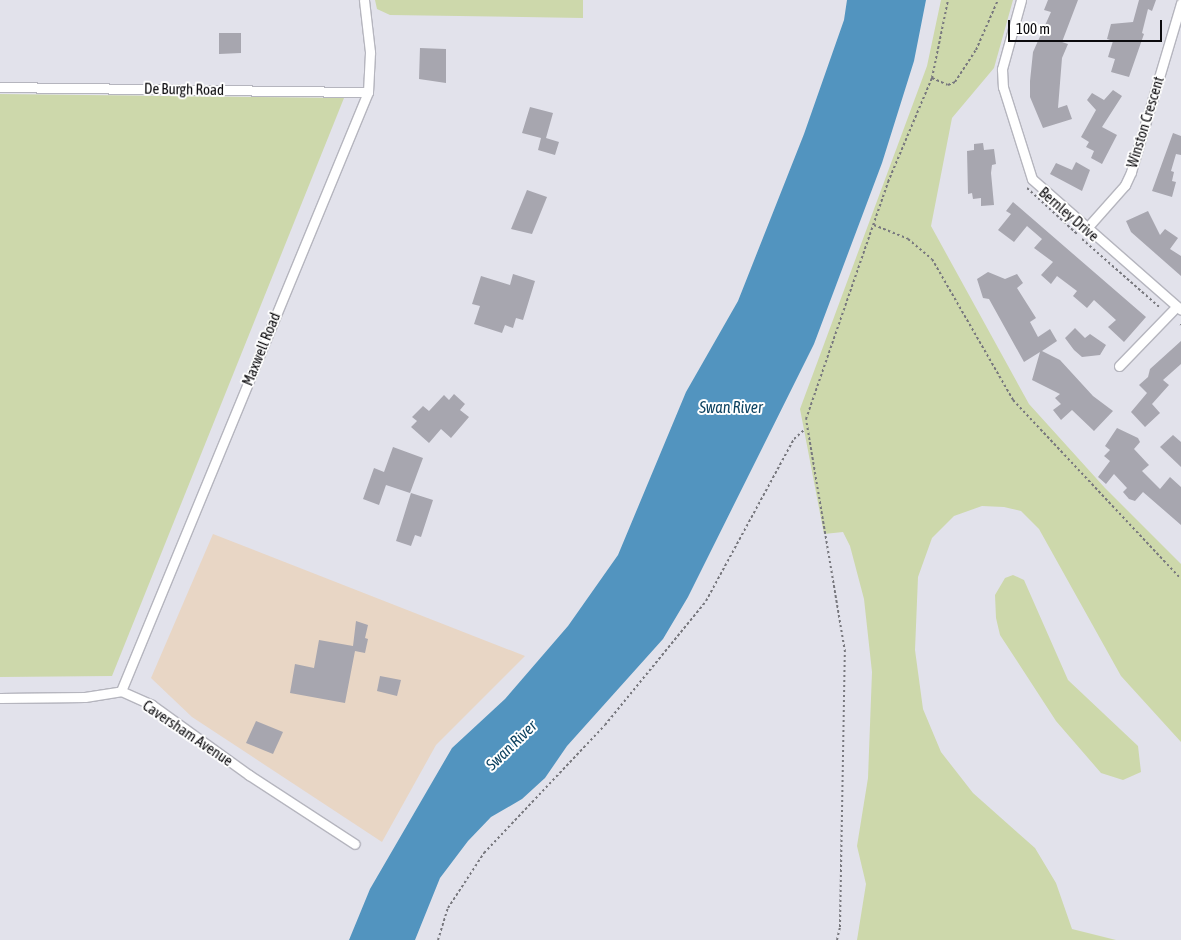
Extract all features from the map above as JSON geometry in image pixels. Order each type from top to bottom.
[{"type":"street","name":"Maxwell Road","points":[[121,691],[368,92],[370,52],[364,0]]},
{"type":"street","name":"Bernley Drive","points":[[1021,0],[1002,69],[1010,115],[1032,180],[1179,308]]},
{"type":"street","name":"Winston Crescent","points":[[1086,229],[1125,185],[1131,172],[1181,2]]},
{"type":"street","name":"De Burgh Road","points":[[0,87],[368,92]]},
{"type":"street","points":[[1118,366],[1179,308]]},
{"type":"street","points":[[0,698],[85,697],[121,691]]},
{"type":"street","name":"Caversham Avenue","points":[[121,691],[152,705],[249,775],[355,844]]},
{"type":"path","points":[[837,940],[840,927],[845,652],[806,428],[809,406],[888,182],[932,78],[948,0]]},
{"type":"path","points":[[932,78],[948,85],[955,82],[976,50],[998,0]]},
{"type":"path","points":[[1025,186],[1159,306]]},
{"type":"path","points":[[874,225],[908,239],[928,254],[1013,400],[1181,579]]},
{"type":"path","points":[[438,940],[456,894],[484,853],[605,725],[706,601],[794,439],[806,428]]},
{"type":"shaded area","points":[[213,534],[525,656],[436,745],[382,842],[192,717],[151,678]]},
{"type":"green space","points":[[375,0],[583,0],[583,18],[390,15],[377,9]]},
{"type":"green space","points":[[941,0],[1013,0],[994,68],[952,118],[931,226],[1029,404],[1105,488],[1181,564],[1181,742],[1121,676],[1039,529],[1021,511],[1004,507],[982,506],[954,516],[932,538],[918,577],[915,650],[923,709],[941,752],[973,793],[1035,848],[1056,883],[1072,929],[1116,940],[857,940],[866,884],[857,846],[868,778],[872,672],[864,599],[850,546],[843,532],[824,534],[800,409],[927,66]]},
{"type":"green space","points":[[0,94],[344,98],[112,676],[0,677]]},
{"type":"green space","points":[[1013,575],[1024,580],[1068,680],[1138,746],[1141,772],[1123,780],[1101,773],[1056,721],[1000,635],[996,618],[995,595],[1005,578]]},
{"type":"water","name":"Swan River","points":[[847,0],[926,0],[914,61],[882,163],[814,344],[688,597],[663,639],[567,746],[545,778],[522,799],[491,817],[468,841],[440,878],[415,940],[349,940],[370,889],[452,748],[505,699],[568,626],[618,555],[686,392],[738,301],[804,134],[844,20]]},
{"type":"building","points":[[1048,0],[1078,0],[1062,42],[1068,44],[1062,58],[1058,108],[1067,105],[1072,119],[1043,128],[1030,97],[1030,81],[1033,52],[1051,12],[1044,10]]},
{"type":"building","points":[[1139,0],[1156,0],[1152,11],[1148,9],[1142,33],[1144,34],[1129,77],[1111,72],[1115,59],[1108,57],[1113,41],[1107,39],[1111,24],[1133,22]]},
{"type":"building","points":[[219,33],[241,33],[241,53],[219,54]]},
{"type":"building","points":[[420,48],[446,49],[446,83],[419,79]]},
{"type":"building","points":[[1113,90],[1122,96],[1102,127],[1117,135],[1102,164],[1091,158],[1094,151],[1086,147],[1089,142],[1081,137],[1096,110],[1087,100],[1092,93],[1104,100]]},
{"type":"building","points":[[530,107],[553,113],[546,138],[559,142],[555,155],[538,150],[541,138],[522,133]]},
{"type":"building","points":[[1173,133],[1181,136],[1181,155],[1176,154],[1171,171],[1174,172],[1172,181],[1176,182],[1172,197],[1152,191]]},
{"type":"building","points":[[983,143],[984,150],[994,149],[996,164],[992,165],[991,173],[994,205],[981,206],[981,198],[973,199],[972,193],[968,194],[967,151],[974,150],[974,144]]},
{"type":"building","points":[[1076,162],[1090,170],[1082,191],[1050,174],[1056,163],[1072,170]]},
{"type":"building","points":[[527,190],[547,197],[532,234],[511,229]]},
{"type":"building","points":[[1013,202],[1146,317],[1124,342],[1108,327],[1116,320],[1094,300],[1087,308],[1073,296],[1077,291],[1057,276],[1051,284],[1041,275],[1053,262],[1034,248],[1042,239],[1027,226],[1014,242],[998,230],[1011,214],[1006,211]]},
{"type":"building","points":[[1148,211],[1160,235],[1165,229],[1178,238],[1170,249],[1181,256],[1181,276],[1131,232],[1126,221]]},
{"type":"building","points":[[988,272],[1005,279],[1017,274],[1023,283],[1017,288],[1036,318],[1030,322],[1038,337],[1050,329],[1057,341],[1042,351],[1060,360],[1093,396],[1113,411],[1094,431],[1072,410],[1061,420],[1053,410],[1061,404],[1055,398],[1060,394],[1032,380],[1040,352],[1024,362],[989,299],[983,298],[977,279]]},
{"type":"building","points":[[513,274],[535,281],[523,320],[516,318],[513,328],[505,325],[502,333],[474,324],[480,306],[472,304],[481,276],[510,285]]},
{"type":"building","points":[[1075,328],[1085,338],[1090,334],[1106,345],[1100,355],[1082,357],[1074,350],[1065,338]]},
{"type":"building","points":[[1181,341],[1181,364],[1163,380],[1169,385],[1152,404],[1160,413],[1145,427],[1131,412],[1147,393],[1139,385],[1148,377],[1150,369]]},
{"type":"building","points":[[454,394],[465,404],[460,410],[469,417],[451,438],[441,429],[429,443],[411,427],[417,421],[412,417],[423,406],[429,411],[444,395],[449,400]]},
{"type":"building","points":[[1117,428],[1138,438],[1140,442],[1134,449],[1149,465],[1142,471],[1160,489],[1170,477],[1181,487],[1181,525],[1143,492],[1135,501],[1129,499],[1123,492],[1127,488],[1114,474],[1106,484],[1098,477],[1110,461],[1104,456],[1110,450],[1105,446]]},
{"type":"building","points":[[1173,435],[1181,442],[1181,467],[1160,447]]},
{"type":"building","points":[[393,447],[423,458],[410,493],[386,485],[379,505],[363,499],[374,468],[384,472]]},
{"type":"building","points":[[411,493],[433,500],[421,537],[415,535],[411,546],[396,541]]},
{"type":"building","points":[[356,621],[368,625],[365,638],[368,639],[365,653],[355,651],[345,703],[290,693],[295,664],[314,668],[319,640],[353,646]]},
{"type":"building","points":[[380,676],[401,680],[397,696],[377,691]]},
{"type":"building","points":[[256,721],[283,732],[273,754],[246,743]]}]
